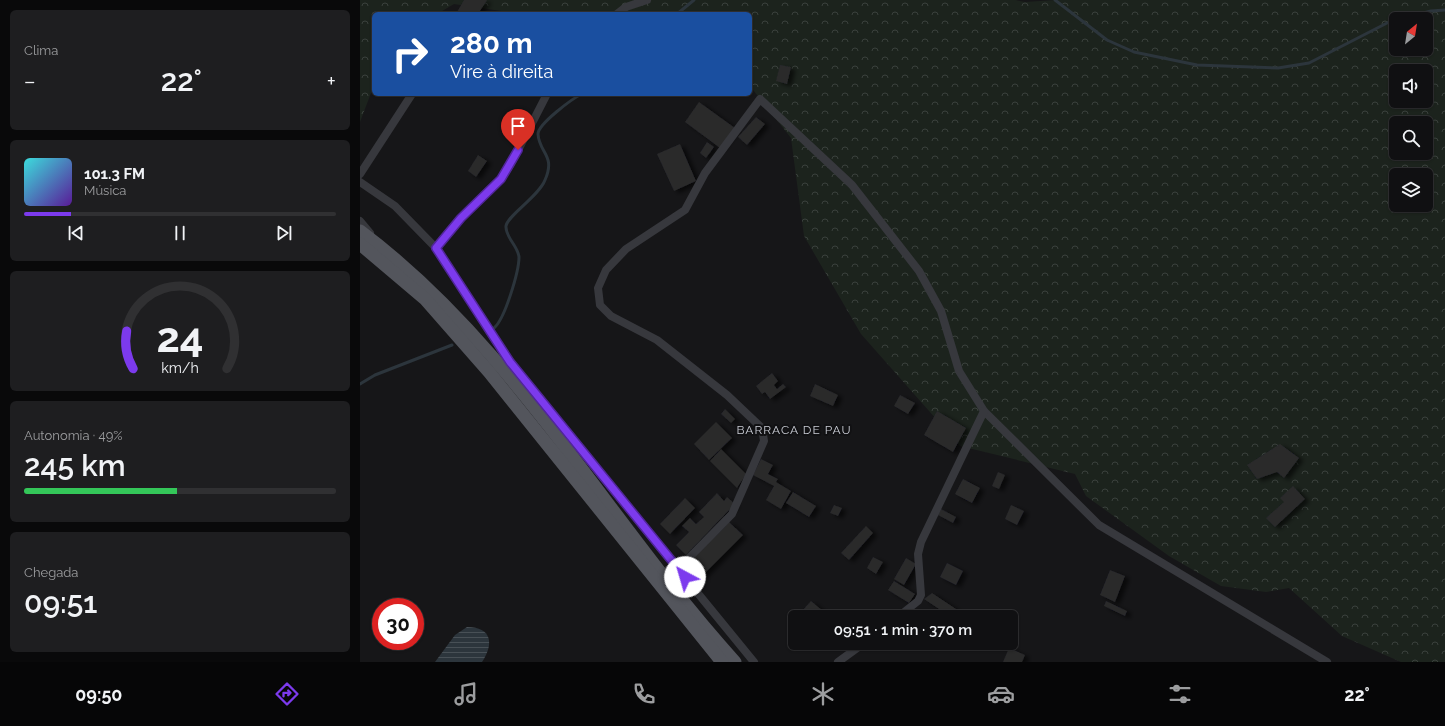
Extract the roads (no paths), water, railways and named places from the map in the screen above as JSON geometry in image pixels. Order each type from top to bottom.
[{"type":"main road","points":[[360,231],[419,280],[501,367],[722,662]]},
{"type":"main road","points":[[360,244],[425,299],[489,372],[658,576],[735,662]]},
{"type":"street","points":[[620,12],[626,7],[647,0]]},
{"type":"street","points":[[360,174],[411,96]]},
{"type":"street","points":[[436,248],[461,218],[501,179],[511,164],[546,96]]},
{"type":"street","points":[[658,576],[675,565],[683,564],[732,514],[764,441],[762,428],[727,395],[658,340],[611,316],[600,305],[598,288],[606,270],[626,249],[684,210],[705,173],[760,99],[852,185],[919,270],[941,311],[959,372],[984,411],[1099,525],[1326,662]]},
{"type":"street","points":[[360,182],[395,206],[436,248],[510,362],[754,662]]},
{"type":"street","points":[[360,221],[398,262]]},
{"type":"street","points":[[907,610],[918,601],[921,595],[918,554],[921,542],[984,411]]},
{"type":"street","points":[[838,662],[854,650]]},
{"type":"waterway","points":[[679,12],[694,0]]},
{"type":"waterway","points":[[1055,0],[1107,40],[1134,52],[1197,65],[1278,68],[1309,63],[1389,22]]},
{"type":"waterway","points":[[1427,12],[1445,10]]},
{"type":"waterway","points":[[494,328],[503,315],[507,305],[514,283],[519,257],[507,234],[506,226],[512,217],[537,193],[548,172],[548,159],[541,146],[538,134],[550,118],[579,96]]},
{"type":"waterway","points":[[360,384],[375,375],[452,345]]},
{"type":"district","name":"BARRACA DE PAU","points":[[794,430]]}]
